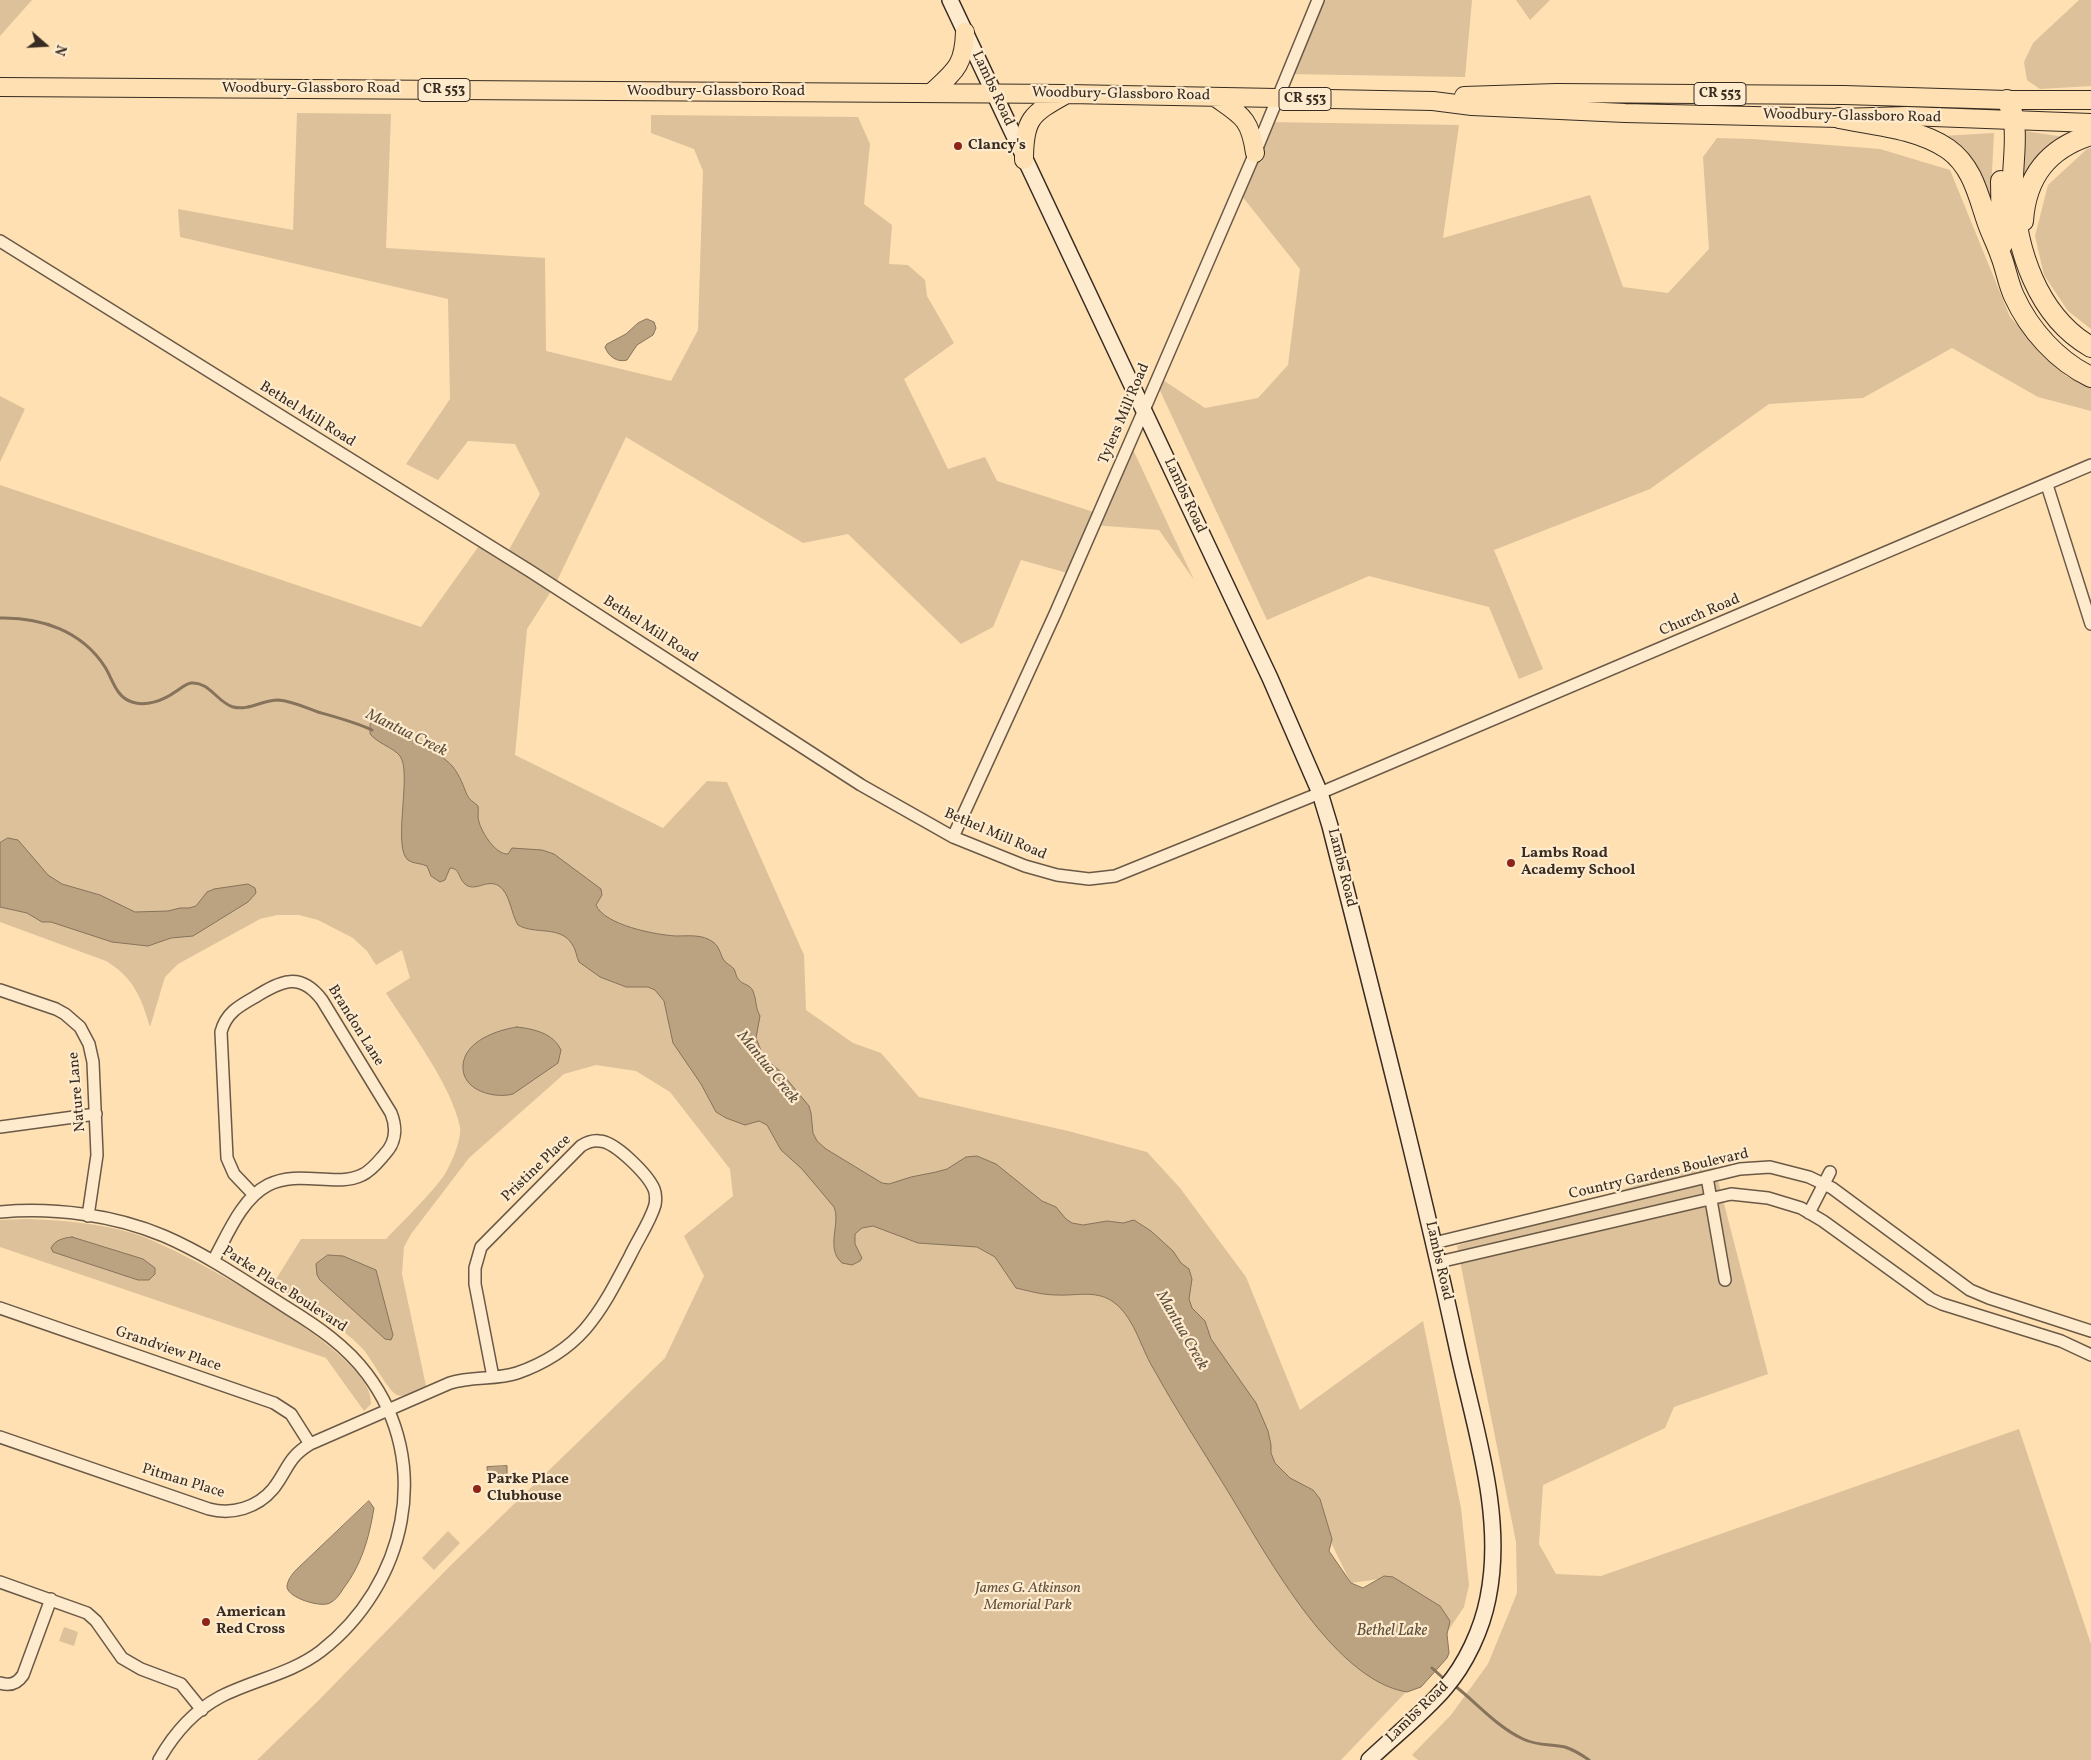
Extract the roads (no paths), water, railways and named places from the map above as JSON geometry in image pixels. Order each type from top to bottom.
[{"type":"highway","points":[[2007,100],[2016,218],[2032,278],[2047,305],[2066,328],[2091,347]]},
{"type":"highway","points":[[1839,118],[1919,135],[1934,141],[1956,155],[1975,183],[2014,295],[2038,335],[2072,365],[2091,376]]},
{"type":"highway","points":[[2002,257],[2008,120]]},
{"type":"highway","points":[[2024,253],[2023,219],[2025,205],[2037,174],[2056,152],[2068,143],[2091,135]]},
{"type":"main road","name":"Lambs Road","points":[[950,0],[1270,678],[1320,793],[1368,974],[1439,1262],[1486,1476],[1492,1534],[1492,1568],[1488,1599],[1480,1627],[1453,1678],[1431,1704],[1369,1760]]},
{"type":"main road","points":[[931,94],[958,68],[964,50],[965,32]]},
{"type":"main road","name":"Woodbury-Glassboro Road","points":[[0,87],[1068,94],[1433,101],[1472,106],[1625,113],[1839,118],[1907,116],[2091,123]]},
{"type":"main road","name":"Woodbury-Glassboro Road","points":[[1433,101],[1472,95],[1556,93],[1844,95],[2007,100],[2091,100]]},
{"type":"main road","points":[[1024,160],[1024,136],[1032,117],[1041,108],[1068,94]]},
{"type":"main road","points":[[1215,97],[1241,115],[1250,128],[1255,153]]},
{"type":"street","name":"Tylers Mill Road","points":[[953,837],[1044,639],[1144,410],[1255,153],[1276,98],[1318,0]]},
{"type":"street","name":"Bethel Mill Road","points":[[0,241],[538,576],[861,784],[953,837],[1024,866],[1057,876],[1089,879],[1115,876],[1320,793]]},
{"type":"street","name":"Church Road","points":[[1320,793],[2091,465]]},
{"type":"street","points":[[2047,485],[2091,624]]},
{"type":"street","name":"Brandon Lane","points":[[212,1261],[245,1206],[268,1185],[292,1178],[347,1179],[362,1175],[388,1152],[394,1138],[395,1128],[391,1113],[317,993],[311,987],[300,982],[279,983],[237,1007],[227,1018],[221,1032],[227,1158],[237,1178],[254,1196]]},
{"type":"street","name":"Nature Lane","points":[[0,990],[56,1009],[80,1027],[86,1037],[91,1050],[96,1114],[97,1162],[88,1216]]},
{"type":"street","points":[[0,1127],[96,1114]]},
{"type":"street","name":"Pristine Place","points":[[388,1410],[455,1382],[493,1377],[515,1374],[541,1363],[564,1349],[582,1334],[605,1303],[651,1214],[656,1200],[653,1188],[621,1151],[612,1145],[599,1140],[580,1146],[481,1247],[475,1268],[475,1284],[493,1377]]},
{"type":"street","name":"Country Gardens Boulevard","points":[[1434,1243],[1740,1169],[1770,1167],[1809,1177],[1824,1184],[1970,1290],[2091,1331]]},
{"type":"street","points":[[1809,1213],[1830,1172]]},
{"type":"street","points":[[1707,1177],[1725,1280]]},
{"type":"street","points":[[1439,1262],[1711,1198],[1731,1194],[1749,1194],[1788,1203],[1823,1221],[1931,1299],[2077,1347],[2091,1355]]},
{"type":"street","name":"Parke Place Boulevard","points":[[0,1212],[55,1212],[88,1216],[149,1230],[212,1261],[314,1324],[334,1339],[354,1358],[367,1374],[388,1410],[402,1454],[404,1499],[395,1548],[387,1570],[376,1591],[358,1614],[317,1654],[293,1668],[223,1696],[202,1710],[177,1733],[159,1760]]},
{"type":"street","points":[[2004,1324],[2010,1305]]},
{"type":"street","name":"Grandview Place","points":[[0,1308],[274,1403],[291,1414],[310,1444]]},
{"type":"street","points":[[2037,1334],[2043,1315]]},
{"type":"street","name":"Pitman Place","points":[[0,1437],[209,1509],[225,1512],[240,1510],[254,1505],[266,1496],[273,1489],[291,1459],[310,1444],[388,1410]]},
{"type":"street","points":[[0,1582],[81,1610],[91,1617],[122,1658],[140,1669],[181,1684],[202,1710]]},
{"type":"street","points":[[0,1683],[6,1685],[14,1683],[23,1675],[51,1599]]},
{"type":"water","points":[[647,319],[654,322],[656,328],[653,335],[637,345],[627,360],[616,360],[608,353],[605,347],[607,344],[626,334],[638,323]]},
{"type":"water","name":"Bethel Lake","points":[[375,721],[417,741],[438,754],[453,767],[468,797],[478,806],[478,820],[483,832],[499,851],[508,854],[512,848],[542,850],[554,854],[601,889],[602,895],[596,905],[609,918],[631,928],[656,934],[700,937],[709,939],[715,944],[724,961],[734,969],[738,979],[753,991],[760,1016],[756,1038],[764,1058],[780,1071],[809,1106],[813,1133],[817,1141],[826,1149],[882,1183],[889,1184],[947,1169],[966,1157],[977,1156],[996,1164],[1042,1201],[1056,1207],[1072,1223],[1083,1225],[1107,1221],[1123,1223],[1134,1220],[1151,1231],[1173,1251],[1181,1263],[1189,1269],[1192,1279],[1189,1299],[1192,1308],[1205,1321],[1211,1339],[1256,1403],[1268,1431],[1271,1453],[1275,1463],[1290,1478],[1313,1490],[1320,1499],[1332,1539],[1329,1551],[1351,1583],[1363,1588],[1384,1576],[1393,1577],[1440,1606],[1450,1621],[1447,1634],[1449,1653],[1447,1658],[1421,1687],[1407,1692],[1379,1682],[1352,1663],[1326,1637],[1301,1607],[1170,1398],[1148,1359],[1131,1323],[1120,1307],[1112,1301],[1092,1295],[1051,1295],[1016,1288],[995,1257],[977,1247],[918,1243],[873,1226],[862,1228],[855,1234],[855,1244],[862,1258],[860,1261],[852,1265],[842,1263],[837,1257],[834,1243],[836,1214],[834,1207],[802,1169],[781,1150],[767,1125],[759,1121],[745,1125],[716,1112],[701,1084],[673,1043],[664,1001],[655,990],[648,987],[626,987],[600,977],[579,962],[573,946],[561,934],[532,930],[518,925],[506,894],[499,886],[490,884],[469,886],[463,882],[457,871],[453,868],[450,868],[445,880],[440,882],[431,876],[427,866],[408,860],[404,853],[402,842],[404,770],[402,760],[397,753],[370,734],[370,724]]},
{"type":"water","points":[[8,838],[18,840],[48,875],[62,884],[100,895],[135,912],[168,911],[196,906],[207,892],[214,889],[248,884],[255,888],[256,893],[248,902],[193,936],[171,938],[148,946],[112,942],[51,922],[42,922],[27,913],[0,907],[0,843]]},
{"type":"water","points":[[517,1027],[542,1033],[558,1044],[561,1050],[558,1063],[513,1094],[489,1094],[473,1087],[467,1081],[463,1065],[469,1049],[483,1038]]},
{"type":"water","points":[[72,1237],[143,1259],[155,1268],[155,1274],[149,1280],[138,1280],[53,1252],[51,1248],[57,1241]]},
{"type":"water","points":[[328,1255],[343,1256],[376,1270],[393,1335],[391,1340],[385,1339],[320,1280],[317,1275],[316,1264]]},
{"type":"water","points":[[507,1466],[507,1476],[488,1477],[487,1467]]},
{"type":"water","points":[[369,1501],[374,1508],[364,1550],[350,1580],[338,1597],[330,1603],[320,1604],[306,1601],[293,1595],[287,1587],[289,1580],[296,1570]]},
{"type":"waterway","name":"Mantua Creek","points":[[0,618],[30,620],[72,635],[96,655],[122,696],[132,702],[143,704],[155,702],[166,698],[187,684],[197,683],[203,685],[233,707],[245,708],[278,700],[293,703],[372,730]]},
{"type":"waterway","name":"Mantua Creek","points":[[1432,1668],[1442,1677]]},
{"type":"waterway","name":"Mantua Creek","points":[[1455,1686],[1504,1728],[1523,1739],[1534,1743],[1565,1747],[1589,1760]]},
{"type":"place","name":"Clancy's","points":[[958,146]]},
{"type":"place","name":"Lambs Road Academy School","points":[[1511,863]]},
{"type":"place","name":"Parke Place Clubhouse","points":[[477,1489]]},
{"type":"place","name":"American Red Cross","points":[[206,1622]]},
{"type":"park label","name":"James G. Atkinson Memorial Park","points":[[1028,1598]]}]
